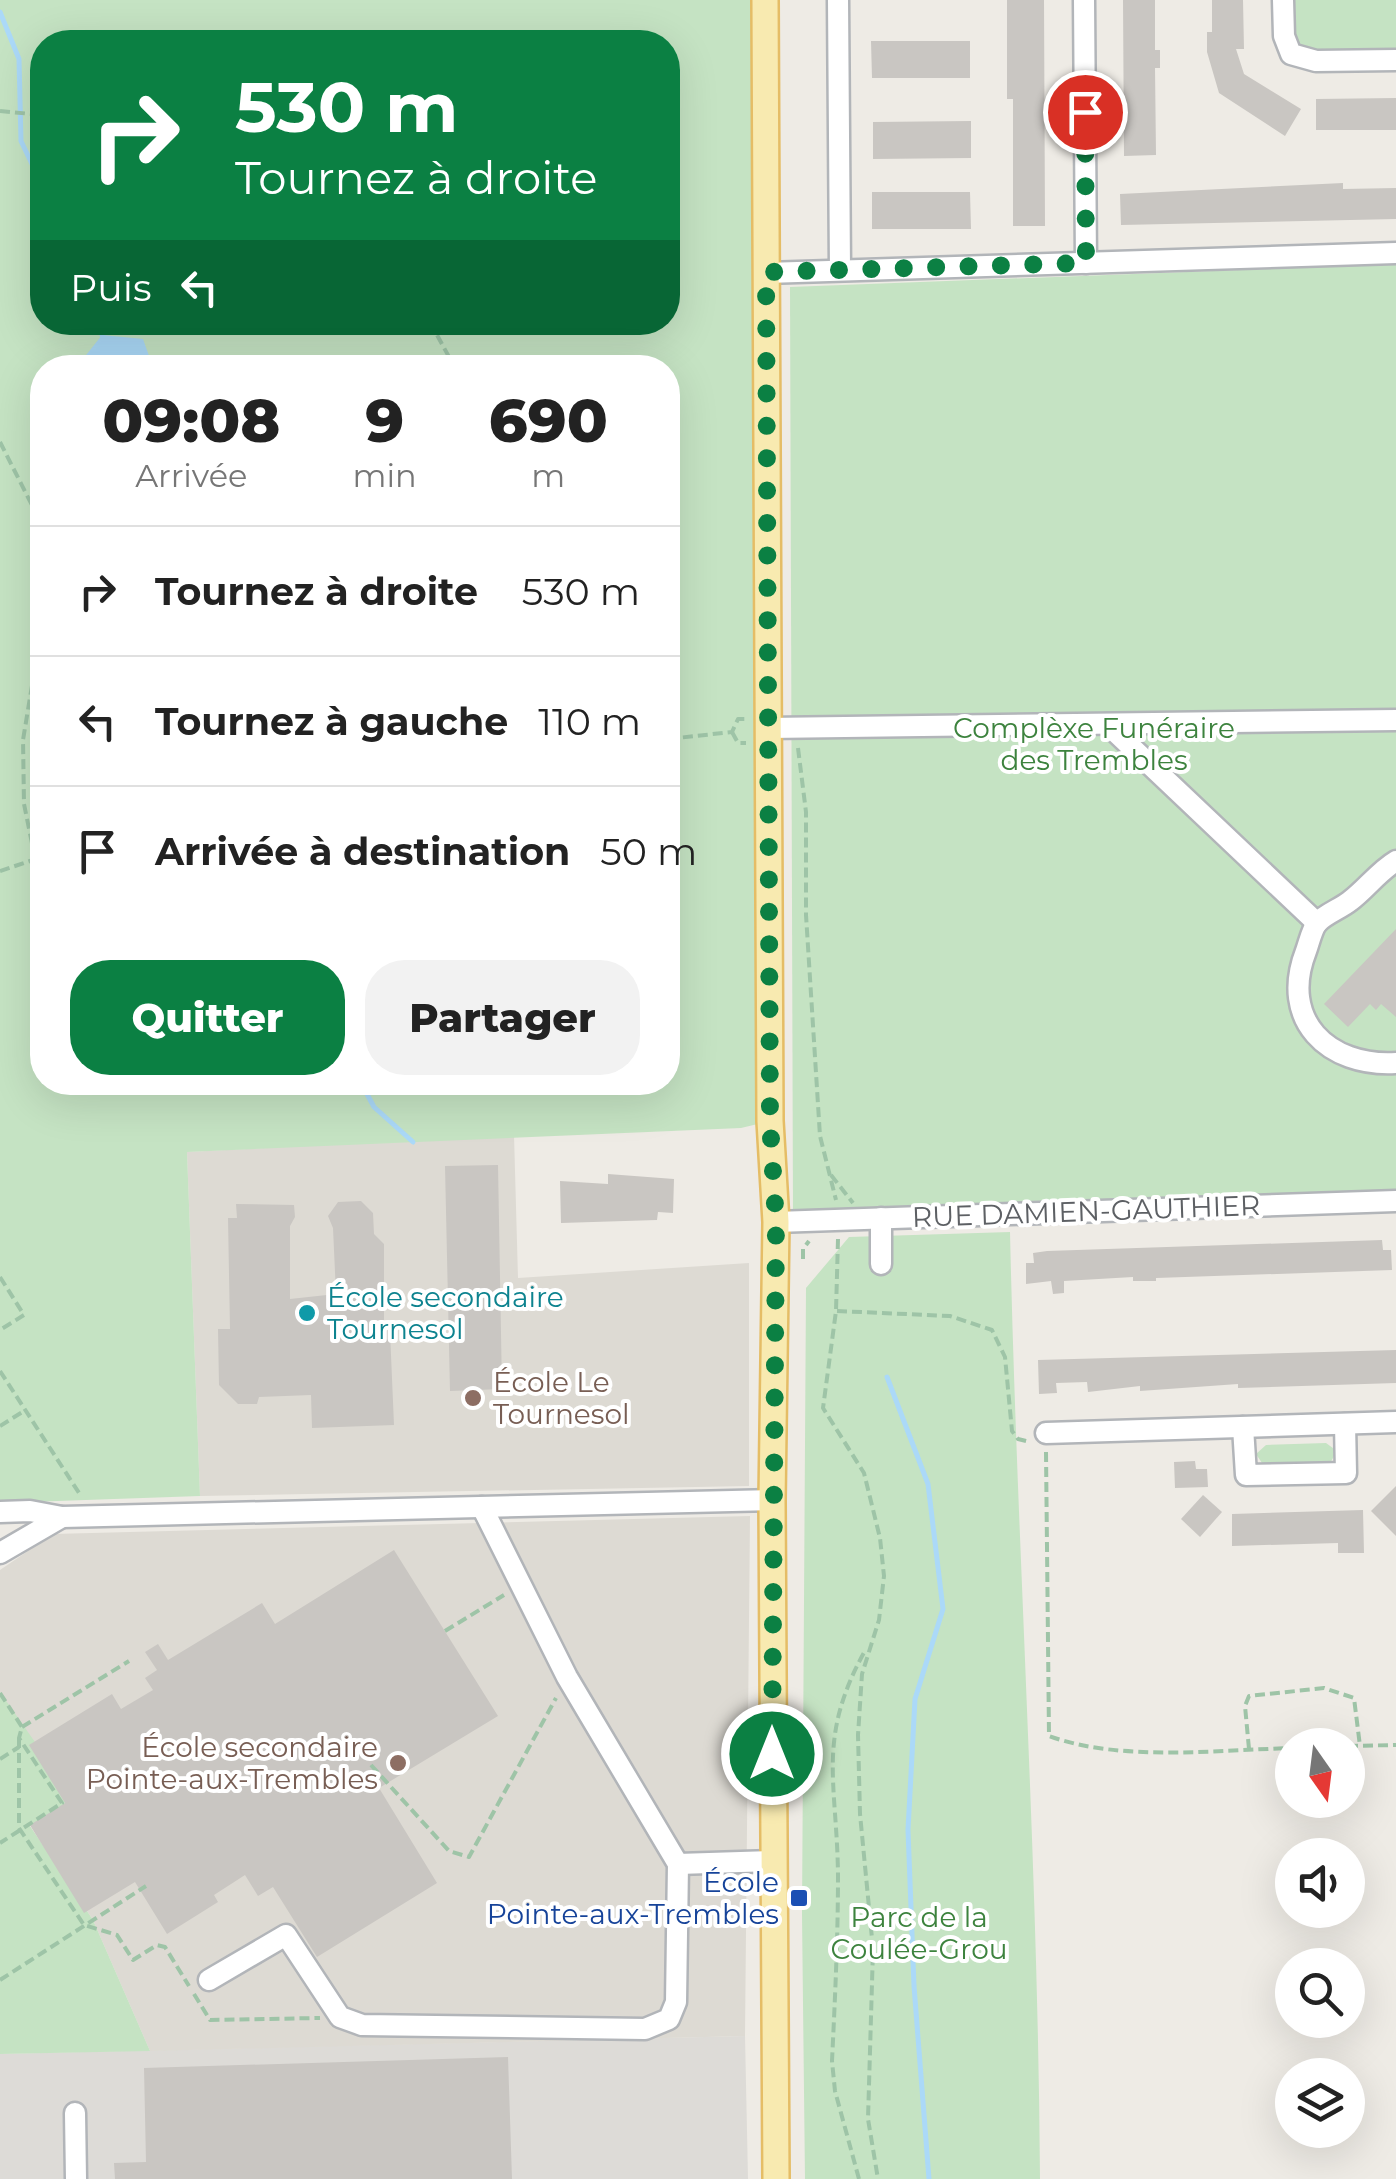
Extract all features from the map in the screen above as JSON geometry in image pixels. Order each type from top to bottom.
[{"type":"main road","points":[[765,0],[770,1121],[776,1222],[772,1500],[776,2179]]},
{"type":"street","points":[[838,0],[840,270]]},
{"type":"street","points":[[1084,0],[1086,263]]},
{"type":"street","points":[[1282,0],[1284,36],[1291,54],[1316,61],[1396,60]]},
{"type":"street","points":[[766,272],[1396,253]]},
{"type":"street","points":[[768,728],[1396,720]]},
{"type":"street","points":[[1107,724],[1316,923]]},
{"type":"street","points":[[1396,861],[1352,900],[1316,923],[1301,963],[1299,988],[1300,1010],[1310,1031],[1330,1050],[1381,1064],[1396,1063]]},
{"type":"street","name":"RUE DAMIEN-GAUTHIER","points":[[776,1222],[1396,1201]]},
{"type":"street","points":[[882,1218],[882,1264]]},
{"type":"street","points":[[1038,1437],[1396,1422]]},
{"type":"street","points":[[1243,1427],[1246,1476],[1346,1474],[1345,1424]]},
{"type":"street","points":[[0,1512],[30,1511],[62,1517],[772,1500]]},
{"type":"street","points":[[209,1980],[286,1935],[340,2017],[362,2025],[645,2029],[669,2019],[676,2002],[678,1864],[567,1676],[482,1508]]},
{"type":"street","points":[[0,1554],[62,1517]]},
{"type":"street","points":[[678,1864],[773,1861]]},
{"type":"street","points":[[75,2113],[76,2179]]},
{"type":"path","points":[[0,111],[30,114]]},
{"type":"path","points":[[0,442],[30,501]]},
{"type":"path","points":[[30,702],[24,740],[24,804],[30,836]]},
{"type":"path","points":[[732,732],[738,719]]},
{"type":"path","points":[[680,738],[732,732]]},
{"type":"path","points":[[732,732],[738,742]]},
{"type":"path","points":[[798,745],[806,812],[806,915],[820,1136],[837,1206]]},
{"type":"path","points":[[0,871],[30,860]]},
{"type":"path","points":[[828,1171],[856,1208]]},
{"type":"path","points":[[838,1236],[836,1311],[823,1408],[864,1472],[876,1518],[884,1587],[862,1674],[858,1735],[860,1814],[873,1949],[868,2119],[878,2179]]},
{"type":"path","points":[[803,1259],[805,1246],[817,1237]]},
{"type":"path","points":[[0,1277],[24,1315],[0,1330]]},
{"type":"path","points":[[836,1311],[950,1316],[992,1330],[1005,1356],[1012,1431],[1018,1438],[1038,1437],[1048,1736],[1079,1747],[1275,1748]]},
{"type":"path","points":[[0,1371],[81,1496]]},
{"type":"path","points":[[0,1426],[24,1411]]},
{"type":"path","points":[[445,1631],[504,1595]]},
{"type":"path","points":[[859,2179],[832,2061],[838,1860],[831,1784],[836,1716],[844,1688],[871,1641]]},
{"type":"path","points":[[84,1926],[19,1828],[19,1738],[22,1727],[130,1661]]},
{"type":"path","points":[[1248,1749],[1246,1706],[1250,1696],[1324,1688],[1354,1698],[1358,1728]]},
{"type":"path","points":[[371,1765],[449,1851],[470,1857],[561,1690]]},
{"type":"path","points":[[0,1693],[22,1727]]},
{"type":"path","points":[[0,1842],[62,1803],[19,1738]]},
{"type":"path","points":[[1365,1746],[1396,1745]]},
{"type":"path","points":[[0,1758],[19,1746]]},
{"type":"path","points":[[0,1980],[146,1886]]},
{"type":"shaded area","name":"École Le Tournesol","points":[[514,1135],[518,1278],[749,1263],[749,1486],[200,1496],[187,1152]]},
{"type":"shaded area","name":"École secondaire Pointe-aux-Trembles","points":[[750,1516],[745,2036],[150,2051],[93,1920],[30,1825],[22,1727],[0,1692],[0,1570],[53,1534]]},
{"type":"shaded area","points":[[745,2036],[748,2179],[0,2179],[0,2054]]},
{"type":"green space","points":[[0,0],[765,0],[770,1121],[741,1128],[187,1152],[200,1496],[0,1503]]},
{"type":"green space","points":[[1283,0],[1396,0],[1396,60],[1291,54]]},
{"type":"green space","name":"Complèxe Funéraire des Trembles","points":[[1396,264],[1396,1201],[793,1216],[790,287]]},
{"type":"green space","name":"Parc de la Coulée-Grou","points":[[1010,1232],[1040,2179],[805,2179],[802,1914],[806,1288],[849,1237]]},
{"type":"green space","points":[[1326,1443],[1337,1451],[1329,1465],[1264,1466],[1256,1454],[1266,1445]]},
{"type":"green space","points":[[0,1692],[74,1798],[30,1826],[93,1920],[150,2051],[0,2054]]},
{"type":"water","points":[[102,335],[143,339],[149,355],[86,355]]},
{"type":"building","points":[[1007,0],[1044,0],[1045,226],[1013,226],[1013,99],[1007,99]]},
{"type":"building","points":[[1123,0],[1155,0],[1155,50],[1160,50],[1160,68],[1155,68],[1156,155],[1124,156]]},
{"type":"building","points":[[1212,0],[1243,0],[1244,49],[1236,49],[1244,74],[1301,109],[1285,136],[1219,93],[1207,52],[1207,32],[1212,32]]},
{"type":"building","points":[[871,41],[970,41],[970,78],[872,78]]},
{"type":"building","points":[[1396,98],[1396,130],[1316,130],[1316,99]]},
{"type":"building","points":[[971,121],[971,158],[873,159],[873,122]]},
{"type":"building","points":[[1343,183],[1343,189],[1396,188],[1396,219],[1121,225],[1120,194]]},
{"type":"building","points":[[872,192],[970,192],[971,229],[872,229]]},
{"type":"building","points":[[1396,929],[1396,1017],[1381,1004],[1376,1010],[1370,1004],[1348,1027],[1324,1004]]},
{"type":"building","points":[[498,1165],[502,1389],[450,1391],[445,1166]]},
{"type":"building","points":[[608,1174],[674,1179],[673,1213],[658,1212],[657,1220],[561,1223],[560,1181],[608,1184]]},
{"type":"building","name":"École secondaire Tournesol","points":[[361,1201],[373,1213],[374,1234],[384,1244],[384,1327],[390,1332],[394,1425],[312,1428],[311,1395],[259,1397],[257,1404],[238,1404],[219,1385],[218,1329],[230,1329],[228,1218],[237,1218],[236,1204],[294,1205],[295,1217],[290,1226],[290,1299],[336,1294],[333,1228],[328,1216],[338,1202]]},
{"type":"building","points":[[1382,1240],[1383,1250],[1391,1250],[1392,1270],[1156,1281],[1133,1281],[1133,1277],[1064,1281],[1064,1293],[1053,1294],[1051,1281],[1026,1284],[1026,1263],[1034,1263],[1033,1253],[1047,1251]]},
{"type":"building","points":[[1396,1350],[1396,1383],[1238,1388],[1238,1384],[1140,1391],[1140,1386],[1088,1392],[1087,1382],[1056,1383],[1057,1393],[1039,1394],[1038,1360]]},
{"type":"building","points":[[1195,1461],[1196,1469],[1207,1469],[1208,1487],[1175,1488],[1174,1462]]},
{"type":"building","points":[[1396,1486],[1396,1536],[1371,1511]]},
{"type":"building","points":[[1203,1495],[1222,1512],[1200,1537],[1181,1519]]},
{"type":"building","points":[[1363,1510],[1364,1553],[1338,1553],[1338,1543],[1232,1546],[1232,1514]]},
{"type":"building","points":[[394,1550],[498,1716],[379,1788],[437,1883],[317,1957],[273,1887],[258,1896],[245,1875],[214,1895],[218,1902],[167,1934],[135,1882],[84,1913],[30,1825],[65,1803],[29,1745],[112,1694],[121,1709],[153,1690],[145,1678],[157,1670],[145,1652],[158,1644],[168,1660],[262,1603],[275,1624]]},
{"type":"building","points":[[508,2057],[512,2179],[115,2179],[114,2163],[146,2162],[144,2068]]},
{"type":"waterway","points":[[0,12],[19,59],[21,141],[30,160]]},
{"type":"waterway","points":[[368,1095],[374,1107],[413,1142]]},
{"type":"waterway","points":[[887,1377],[928,1484],[943,1609],[915,1699],[908,1830],[914,1986],[929,2179]]},
{"type":"place","name":"École secondaire Tournesol","points":[[307,1313]]},
{"type":"place","name":"École Le Tournesol","points":[[473,1398]]},
{"type":"place","name":"École secondaire Pointe-aux-Trembles","points":[[398,1763]]},
{"type":"place","name":"École Pointe-aux-Trembles","points":[[799,1898]]},
{"type":"route","points":[[772,1754],[776,1222],[770,1121],[766,272],[1086,263],[1085,112]]}]
